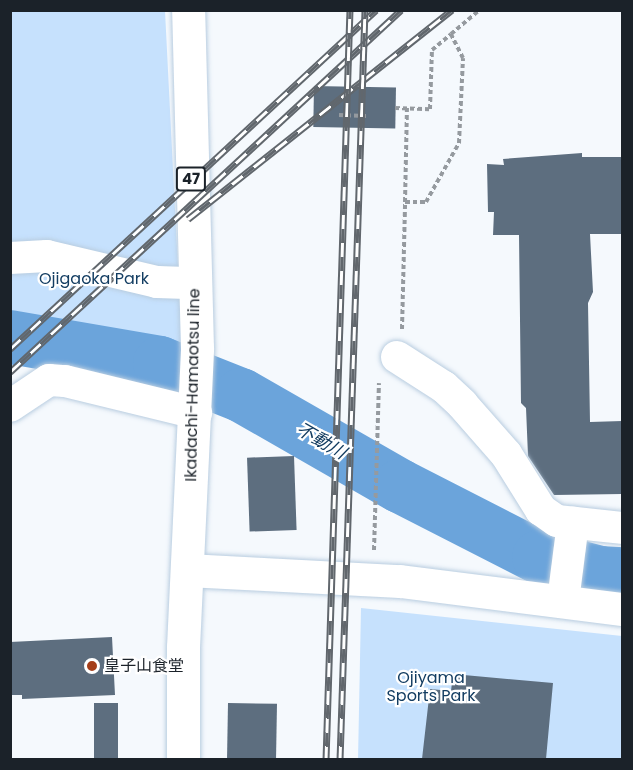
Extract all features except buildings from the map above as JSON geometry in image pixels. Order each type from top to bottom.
[{"type":"main road","name":"Ikadachi-Hamaotsu line","points":[[183,759],[183,646],[196,409],[197,348],[188,10]]},
{"type":"main road","points":[[188,570],[372,579],[563,600],[622,609]]},
{"type":"street","points":[[10,258],[47,256],[157,282],[195,283]]},
{"type":"street","points":[[397,357],[444,387],[462,404],[506,454],[541,510],[557,521],[622,528]]},
{"type":"street","points":[[10,406],[49,380],[65,381],[196,409]]},
{"type":"street","points":[[563,600],[573,524]]},
{"type":"path","points":[[395,108],[430,109],[432,50],[480,10]]},
{"type":"path","points":[[405,202],[426,202],[459,143],[463,58],[451,34]]},
{"type":"path","points":[[372,579],[379,382],[401,351],[407,108]]},
{"type":"path","points":[[339,115],[366,116]]},
{"type":"green space","name":"Ojigaoka Park","points":[[10,11],[165,11],[184,388],[59,359],[11,366]]},
{"type":"green space","name":"Ojiyama Sports Park","points":[[361,608],[622,636],[622,759],[358,760]]},
{"type":"waterway","name":"不動川","points":[[10,337],[160,363],[241,395],[400,486],[539,557],[600,573],[622,574]]},
{"type":"railway","points":[[326,760],[350,10]]},
{"type":"railway","points":[[340,760],[365,10]]},
{"type":"railway","points":[[10,349],[376,10]]},
{"type":"railway","points":[[10,372],[401,10]]},
{"type":"railway","points":[[188,219],[452,10]]},
{"type":"place","name":"皇子山食堂","points":[[92,666]]}]
